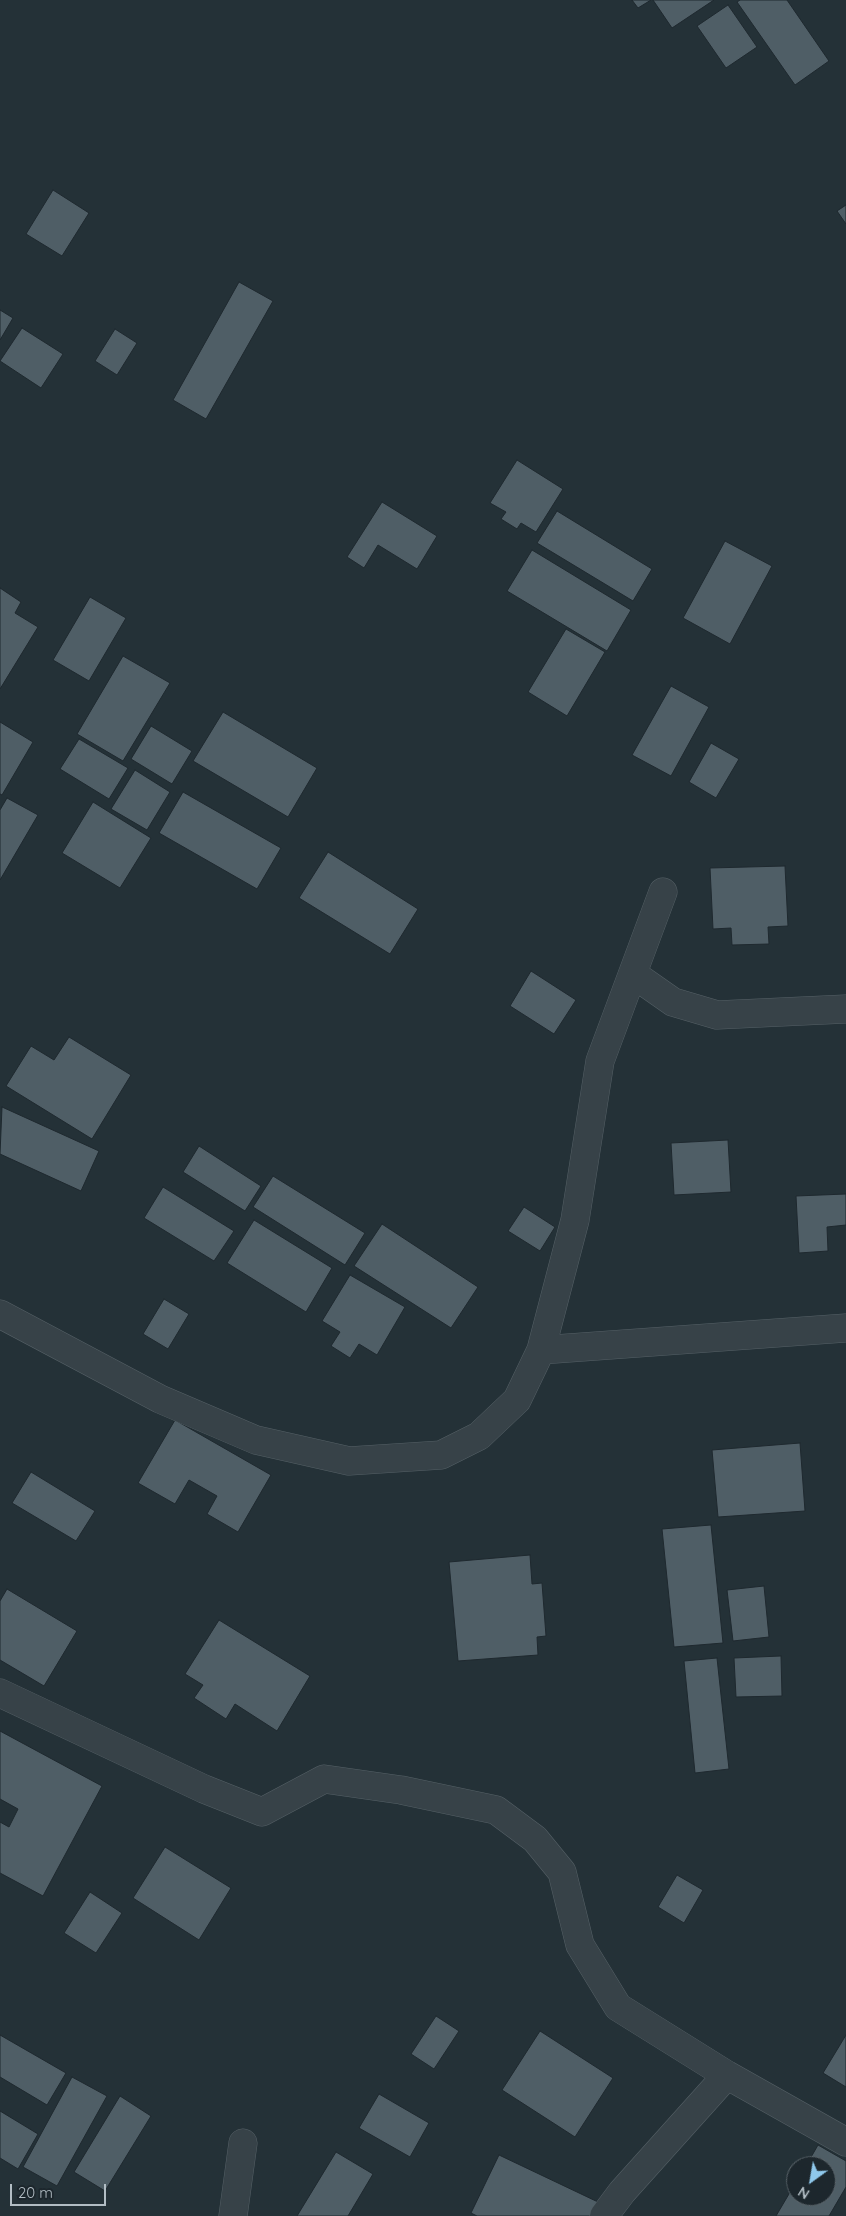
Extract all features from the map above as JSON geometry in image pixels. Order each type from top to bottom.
[{"type":"street","points":[[0,1314],[160,1399],[256,1440],[349,1461],[441,1455],[479,1436],[517,1400],[541,1350],[575,1220],[600,1061],[663,892]]},
{"type":"street","points":[[633,974],[673,1002],[717,1015],[846,1009]]},
{"type":"street","points":[[541,1350],[846,1328]]},
{"type":"street","points":[[0,1693],[204,1788],[262,1812],[324,1780],[401,1790],[496,1810],[535,1839],[562,1872],[580,1945],[618,2007],[726,2075],[846,2142]]},
{"type":"street","points":[[604,2216],[622,2192],[726,2075]]},
{"type":"street","points":[[233,2216],[243,2143]]},
{"type":"building","points":[[632,0],[651,0],[638,8]]},
{"type":"building","points":[[653,0],[714,0],[672,28]]},
{"type":"building","points":[[740,0],[787,0],[829,61],[795,85],[737,2]]},
{"type":"building","points":[[728,5],[757,47],[726,68],[697,26]]},
{"type":"building","points":[[53,190],[89,213],[62,256],[26,234]]},
{"type":"building","points":[[846,205],[846,224],[837,211]]},
{"type":"building","points":[[239,282],[273,301],[206,419],[173,400]]},
{"type":"building","points":[[0,310],[13,318],[0,340]]},
{"type":"building","points":[[22,328],[63,354],[41,388],[0,361]]},
{"type":"building","points":[[115,329],[137,343],[117,375],[95,361]]},
{"type":"building","points":[[517,460],[563,489],[536,532],[521,523],[517,529],[501,519],[506,512],[490,503]]},
{"type":"building","points":[[382,502],[437,536],[417,569],[378,545],[364,568],[347,557]]},
{"type":"building","points":[[557,511],[652,569],[633,601],[537,543]]},
{"type":"building","points":[[725,541],[772,566],[730,644],[683,618]]},
{"type":"building","points":[[532,550],[631,610],[607,651],[507,591]]},
{"type":"building","points":[[0,588],[21,602],[15,613],[38,627],[0,689]]},
{"type":"building","points":[[90,597],[126,618],[89,681],[53,660]]},
{"type":"building","points":[[566,629],[605,652],[567,716],[528,692]]},
{"type":"building","points":[[123,656],[170,683],[123,761],[77,734]]},
{"type":"building","points":[[671,686],[709,707],[671,776],[632,755]]},
{"type":"building","points":[[223,712],[317,768],[288,817],[193,761]]},
{"type":"building","points":[[0,722],[33,742],[2,795],[0,794]]},
{"type":"building","points":[[151,726],[192,751],[172,784],[131,759]]},
{"type":"building","points":[[79,739],[128,768],[109,799],[60,769]]},
{"type":"building","points":[[711,743],[739,759],[716,798],[689,782]]},
{"type":"building","points":[[135,770],[170,792],[147,830],[111,809]]},
{"type":"building","points":[[183,792],[281,848],[257,889],[159,833]]},
{"type":"building","points":[[7,798],[38,815],[0,880],[0,810]]},
{"type":"building","points":[[93,802],[151,838],[120,888],[62,853]]},
{"type":"building","points":[[328,852],[418,909],[390,954],[299,898]]},
{"type":"building","points":[[785,866],[788,926],[768,927],[769,944],[732,945],[731,928],[713,929],[710,868]]},
{"type":"building","points":[[531,971],[576,1000],[554,1034],[510,1006]]},
{"type":"building","points":[[69,1037],[131,1075],[92,1139],[6,1086],[31,1046],[54,1060]]},
{"type":"building","points":[[2,1107],[99,1151],[81,1191],[0,1154]]},
{"type":"building","points":[[728,1140],[731,1192],[674,1195],[671,1143]]},
{"type":"building","points":[[199,1146],[261,1186],[245,1211],[183,1172]]},
{"type":"building","points":[[273,1176],[365,1233],[345,1265],[253,1207]]},
{"type":"building","points":[[163,1187],[234,1231],[214,1261],[144,1218]]},
{"type":"building","points":[[846,1194],[846,1225],[827,1227],[828,1251],[799,1253],[796,1196]]},
{"type":"building","points":[[524,1207],[555,1227],[540,1251],[508,1231]]},
{"type":"building","points":[[254,1220],[332,1268],[306,1312],[227,1263]]},
{"type":"building","points":[[382,1224],[478,1287],[451,1328],[354,1266]]},
{"type":"building","points":[[350,1275],[405,1307],[377,1355],[359,1344],[350,1358],[331,1346],[340,1332],[322,1321]]},
{"type":"building","points":[[164,1299],[189,1314],[168,1349],[143,1334]]},
{"type":"building","points":[[175,1420],[271,1475],[238,1532],[207,1514],[217,1496],[189,1480],[175,1504],[138,1483]]},
{"type":"building","points":[[800,1443],[805,1511],[718,1517],[712,1450]]},
{"type":"building","points":[[31,1472],[95,1511],[76,1541],[12,1503]]},
{"type":"building","points":[[711,1525],[723,1643],[674,1647],[662,1529]]},
{"type":"building","points":[[530,1555],[532,1584],[542,1583],[546,1636],[537,1637],[538,1655],[458,1661],[449,1562]]},
{"type":"building","points":[[764,1586],[769,1637],[733,1641],[727,1590]]},
{"type":"building","points":[[7,1589],[77,1631],[44,1686],[0,1660],[0,1601]]},
{"type":"building","points":[[219,1620],[310,1676],[277,1731],[235,1704],[226,1719],[194,1698],[203,1685],[185,1674]]},
{"type":"building","points":[[781,1656],[782,1696],[736,1697],[734,1658]]},
{"type":"building","points":[[717,1658],[729,1769],[695,1773],[684,1661]]},
{"type":"building","points":[[0,1731],[102,1786],[43,1896],[0,1873],[0,1822],[9,1827],[18,1809],[0,1799]]},
{"type":"building","points":[[165,1847],[231,1888],[199,1940],[133,1898]]},
{"type":"building","points":[[677,1875],[703,1890],[684,1923],[658,1907]]},
{"type":"building","points":[[90,1892],[122,1913],[96,1953],[64,1933]]},
{"type":"building","points":[[436,2016],[459,2031],[434,2069],[411,2054]]},
{"type":"building","points":[[540,2031],[613,2078],[575,2137],[502,2090]]},
{"type":"building","points":[[0,2035],[66,2073],[47,2105],[0,2077]]},
{"type":"building","points":[[846,2035],[846,2087],[823,2073]]},
{"type":"building","points":[[72,2077],[107,2096],[57,2186],[23,2167]]},
{"type":"building","points":[[379,2094],[429,2123],[410,2157],[359,2128]]},
{"type":"building","points":[[120,2096],[151,2116],[105,2191],[74,2172]]},
{"type":"building","points":[[0,2111],[38,2134],[18,2169],[0,2158]]},
{"type":"building","points":[[818,2145],[846,2161],[846,2187],[836,2204],[836,2156],[812,2156]]},
{"type":"building","points":[[336,2152],[373,2174],[348,2216],[297,2216]]},
{"type":"building","points":[[499,2155],[598,2202],[591,2216],[477,2216],[471,2213]]},
{"type":"building","points":[[786,2199],[786,2206],[835,2206],[829,2216],[776,2216]]}]
